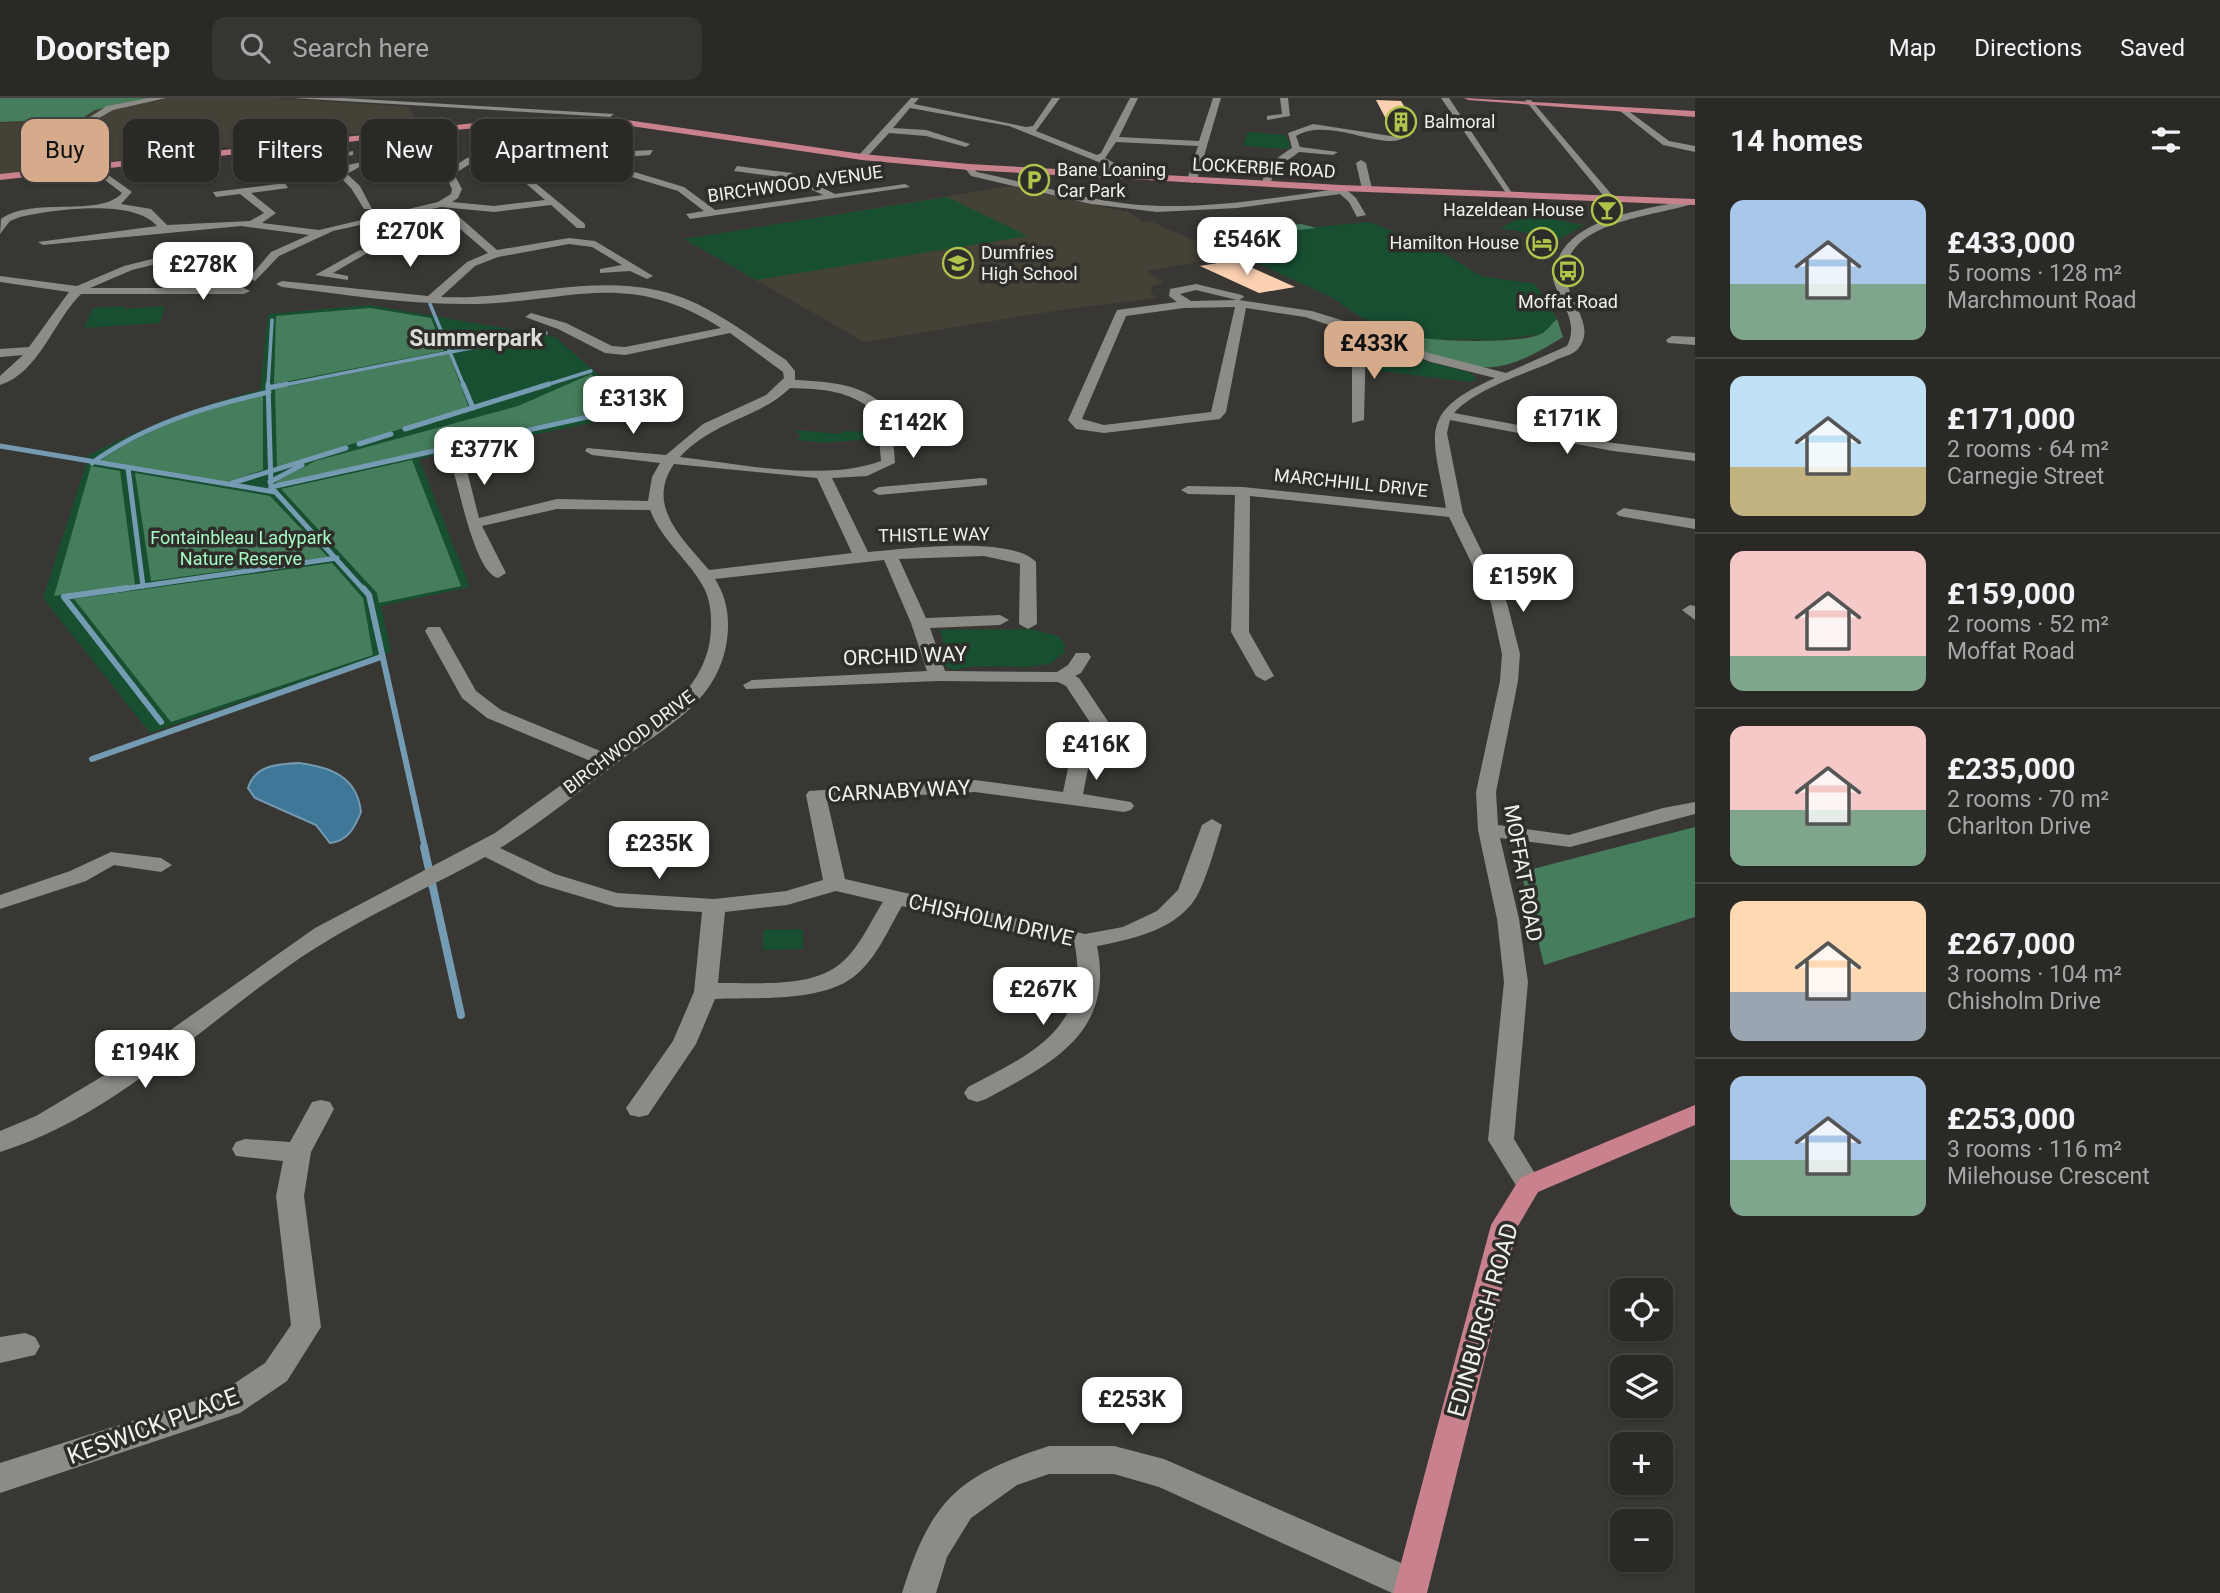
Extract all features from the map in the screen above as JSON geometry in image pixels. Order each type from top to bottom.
[{"type":"main road","points":[[1468,98],[1695,114]]},
{"type":"main road","name":"LOCKERBIE ROAD","points":[[633,124],[862,157],[969,167],[1342,189],[1692,202]]},
{"type":"main road","points":[[219,153],[471,126]]},
{"type":"main road","points":[[0,177],[21,175]]},
{"type":"main road","points":[[1529,1185],[1695,1114]]},
{"type":"main road","name":"EDINBURGH ROAD","points":[[1411,1589],[1505,1225],[1529,1185]]},
{"type":"street","points":[[91,119],[110,108],[162,98]]},
{"type":"street","points":[[296,98],[579,119]]},
{"type":"street","points":[[604,98],[616,98],[620,109],[608,119]]},
{"type":"street","points":[[1029,129],[1036,128],[1056,98]]},
{"type":"street","points":[[1097,158],[1105,155],[1134,98]]},
{"type":"street","points":[[1192,180],[1217,98]]},
{"type":"street","points":[[1270,118],[1286,116],[1284,98]]},
{"type":"street","points":[[1445,98],[1511,194]]},
{"type":"street","points":[[1533,101],[1609,197]]},
{"type":"street","points":[[862,157],[913,102],[1029,129],[1111,164],[1110,175]]},
{"type":"street","points":[[1623,109],[1666,143],[1695,149]]},
{"type":"street","points":[[1297,149],[1292,132],[1307,128],[1331,126],[1379,138],[1400,138]]},
{"type":"street","points":[[889,130],[926,132],[966,144]]},
{"type":"street","points":[[1114,139],[1203,145]]},
{"type":"street","points":[[1266,184],[1268,172],[1275,164],[1297,149],[1333,152]]},
{"type":"street","points":[[633,154],[650,152]]},
{"type":"street","points":[[350,153],[327,156],[348,168],[361,165]]},
{"type":"street","points":[[243,286],[255,278],[275,254],[319,233],[358,220],[405,214],[441,204],[455,196],[457,189],[446,169],[471,161]]},
{"type":"street","points":[[1361,163],[1367,189]]},
{"type":"street","points":[[969,167],[974,174],[1112,205],[1231,208],[1342,189],[1353,200],[1361,215]]},
{"type":"street","points":[[348,168],[342,174],[368,201]]},
{"type":"street","points":[[737,169],[789,176],[834,197]]},
{"type":"street","points":[[633,175],[681,189],[713,213]]},
{"type":"street","points":[[109,177],[127,192],[110,207]]},
{"type":"street","points":[[531,182],[577,222],[594,218]]},
{"type":"street","points":[[216,194],[285,186]]},
{"type":"street","name":"BIRCHWOOD AVENUE","points":[[690,216],[905,187]]},
{"type":"street","points":[[242,191],[271,213],[253,224]]},
{"type":"street","points":[[441,204],[494,209],[554,202]]},
{"type":"street","points":[[1445,415],[1455,404],[1564,352],[1578,340],[1580,332],[1577,319],[1558,277],[1562,259],[1580,237],[1595,228],[1692,202]]},
{"type":"street","points":[[0,231],[3,219],[22,212],[110,207],[144,210],[152,214],[164,228]]},
{"type":"street","points":[[428,228],[456,221],[495,254]]},
{"type":"street","points":[[43,242],[73,243],[164,228],[253,224],[319,233]]},
{"type":"street","points":[[432,292],[447,284],[471,264],[495,254],[583,242],[595,244],[647,276]]},
{"type":"street","points":[[364,252],[321,275],[407,285]]},
{"type":"street","points":[[0,381],[23,366],[30,351],[78,290],[153,259],[184,255]]},
{"type":"street","points":[[604,271],[632,267]]},
{"type":"street","points":[[255,278],[276,278],[277,287],[432,292],[502,300],[580,291],[626,290],[680,300],[782,363],[789,371],[786,384],[761,403],[710,426],[670,460],[658,479],[656,506],[557,504],[473,524]]},
{"type":"street","points":[[3,281],[78,290],[162,291],[243,286],[258,292]]},
{"type":"street","points":[[1188,304],[1175,296],[1174,291],[1181,287],[1214,289],[1266,306]]},
{"type":"street","points":[[1241,304],[1219,412],[1215,416],[1104,429],[1081,426],[1075,420],[1121,313],[1188,304],[1241,304],[1266,306],[1321,317],[1426,356],[1508,377]]},
{"type":"street","points":[[531,317],[562,326],[609,350],[635,349],[729,330]]},
{"type":"street","points":[[1357,420],[1358,339],[1366,332]]},
{"type":"street","points":[[1672,340],[1695,341]]},
{"type":"street","points":[[0,353],[30,351]]},
{"type":"street","points":[[786,384],[848,388],[873,401],[884,413],[889,459],[895,471],[914,488]]},
{"type":"street","points":[[1445,415],[1613,447],[1695,457]]},
{"type":"street","name":"MOFFAT ROAD","points":[[1445,415],[1440,433],[1449,494],[1455,513],[1499,603],[1511,653],[1509,681],[1486,792],[1489,830],[1508,919],[1516,982],[1501,1140],[1529,1185]]},
{"type":"street","points":[[592,451],[822,474],[895,471]]},
{"type":"street","points":[[458,463],[466,483],[465,499],[473,524],[498,573]]},
{"type":"street","points":[[822,474],[862,555]]},
{"type":"street","points":[[879,491],[982,482]]},
{"type":"street","name":"MARCHHILL DRIVE","points":[[1188,490],[1243,491],[1455,513]]},
{"type":"street","name":"MARCHHILL DRIVE","points":[[1243,491],[1240,632],[1265,676]]},
{"type":"street","name":"BIRCHWOOD DRIVE","points":[[0,1142],[66,1113],[120,1081],[323,933],[485,849],[676,710],[705,681],[715,656],[719,621],[714,590],[663,526],[656,506]]},
{"type":"street","points":[[1624,513],[1695,524]]},
{"type":"street","name":"THISTLE WAY","points":[[704,576],[862,555],[990,552],[1016,556],[1028,562],[1028,624]]},
{"type":"street","points":[[889,554],[920,623],[937,676]]},
{"type":"street","points":[[920,623],[1000,620]]},
{"type":"street","points":[[435,631],[469,694],[494,714],[606,761]]},
{"type":"street","points":[[1060,677],[1075,669],[1082,657]]},
{"type":"street","name":"ORCHID WAY","points":[[752,685],[937,676],[1060,677]]},
{"type":"street","points":[[1060,677],[1073,682],[1102,726]]},
{"type":"street","points":[[1072,799],[1080,759]]},
{"type":"street","name":"CARNABY WAY","points":[[835,884],[816,795],[975,786],[1124,806]]},
{"type":"street","points":[[1489,830],[1570,841],[1670,812],[1695,808]]},
{"type":"street","name":"CHISHOLM DRIVE","points":[[835,884],[1085,941],[1129,933],[1165,916],[1188,892],[1212,825]]},
{"type":"street","points":[[485,849],[547,879],[616,900],[714,906],[788,898],[835,884]]},
{"type":"street","points":[[0,902],[78,876],[111,858],[161,865]]},
{"type":"street","points":[[706,992],[816,984],[835,979],[850,968],[896,899]]},
{"type":"street","points":[[639,1108],[684,1044],[706,992],[714,906]]},
{"type":"street","points":[[978,1093],[1042,1059],[1067,1036],[1082,1011],[1090,980],[1085,941]]},
{"type":"street","name":"KESWICK PLACE","points":[[0,1478],[229,1403],[276,1372],[306,1326],[290,1196],[298,1152],[321,1109]]},
{"type":"street","points":[[245,1149],[298,1152]]},
{"type":"street","points":[[919,1593],[932,1550],[960,1507],[1007,1474],[1049,1460],[1114,1460],[1164,1474],[1411,1589]]},
{"type":"shaded area","points":[[154,98],[276,98],[409,107],[415,119],[361,119],[361,134],[347,135],[347,119],[233,119],[233,146],[219,148],[219,119],[123,119],[123,160],[109,162],[109,119],[84,119],[97,110]]},
{"type":"shaded area","points":[[21,122],[21,172],[0,175],[0,123]]},
{"type":"shaded area","name":"Dumfries High School","points":[[1011,186],[1131,213],[1143,223],[1150,221],[1230,256],[1147,271],[1164,283],[1151,286],[1151,293],[1158,298],[1073,308],[864,342],[684,239]]},
{"type":"green space","points":[[0,98],[151,98],[95,110],[81,119],[21,119],[21,121],[0,122]]},
{"type":"green space","points":[[1248,132],[1285,135],[1290,144],[1289,149],[1243,146]]},
{"type":"green space","points":[[947,197],[1028,236],[756,280],[684,239]]},
{"type":"green space","points":[[1525,214],[1584,225],[1560,239],[1501,228]]},
{"type":"green space","points":[[1271,219],[1239,230],[1301,224],[1317,228],[1237,236],[1237,240],[1250,249],[1239,251],[1213,247],[1208,244],[1211,238],[1199,234],[1210,230]]},
{"type":"green space","points":[[1371,222],[1447,255],[1481,276],[1535,284],[1557,319],[1542,334],[1499,340],[1426,339],[1398,335],[1359,316],[1331,297],[1242,256],[1234,242],[1224,235]]},
{"type":"green space","name":"Fontainbleau Ladypark Nature Reserve","points":[[369,305],[555,337],[642,412],[419,459],[470,587],[381,606],[391,652],[150,733],[43,598],[89,455],[173,418],[260,390],[268,314]]},
{"type":"green space","points":[[125,306],[124,309],[165,306],[160,323],[84,328],[93,308]]},
{"type":"green space","points":[[370,308],[431,318],[444,351],[274,384],[276,316]]},
{"type":"green space","points":[[1557,319],[1563,337],[1521,360],[1494,367],[1479,367],[1443,359],[1356,323],[1414,337],[1493,341],[1541,334]]},
{"type":"green space","points":[[1368,343],[1377,343],[1399,354],[1471,373],[1477,379],[1470,382],[1365,369]]},
{"type":"green space","points":[[449,354],[469,408],[277,467],[275,389]]},
{"type":"green space","points":[[591,374],[624,406],[277,484],[276,482],[315,461],[518,406]]},
{"type":"green space","points":[[263,395],[263,470],[227,482],[100,461],[135,440],[178,420]]},
{"type":"green space","points":[[796,430],[841,434],[843,431],[871,432],[871,439],[824,443],[798,440],[800,436]]},
{"type":"green space","points":[[412,460],[461,586],[379,603],[377,593],[281,489]]},
{"type":"green space","points":[[91,466],[120,471],[135,585],[54,596]]},
{"type":"green space","points":[[135,473],[270,496],[328,557],[151,581]]},
{"type":"green space","points":[[332,563],[363,598],[373,655],[171,722],[74,599]]},
{"type":"green space","points":[[1030,629],[1058,636],[1065,644],[1064,653],[1050,664],[1026,667],[974,666],[953,670],[942,664],[948,659],[940,630]]},
{"type":"green space","points":[[1695,827],[1695,917],[1544,965],[1521,872]]},
{"type":"green space","points":[[803,929],[803,949],[763,950],[763,930]]},
{"type":"water","points":[[299,763],[331,771],[348,782],[354,790],[361,812],[353,828],[342,839],[330,843],[316,825],[255,798],[248,788],[251,780],[268,767]]},
{"type":"building","points":[[1376,100],[1401,101],[1415,124],[1388,123]]},
{"type":"building","points":[[1235,260],[1295,287],[1259,293],[1200,266]]},
{"type":"waterway","points":[[430,304],[450,352]]},
{"type":"waterway","points":[[268,385],[272,320]]},
{"type":"waterway","points":[[450,352],[546,333]]},
{"type":"waterway","points":[[279,386],[450,352]]},
{"type":"waterway","points":[[450,352],[464,386]]},
{"type":"waterway","points":[[543,386],[591,371]]},
{"type":"waterway","points":[[268,388],[287,384]]},
{"type":"waterway","points":[[463,384],[473,408]]},
{"type":"waterway","points":[[473,408],[549,384]]},
{"type":"waterway","points":[[268,388],[268,392]]},
{"type":"waterway","points":[[94,462],[133,438],[177,418],[268,392]]},
{"type":"waterway","points":[[268,392],[271,471]]},
{"type":"waterway","points":[[405,429],[473,408]]},
{"type":"waterway","points":[[271,487],[628,408]]},
{"type":"waterway","points":[[359,444],[391,434]]},
{"type":"waterway","points":[[0,446],[94,462]]},
{"type":"waterway","points":[[271,471],[346,448]]},
{"type":"waterway","points":[[94,462],[275,492]]},
{"type":"waterway","points":[[271,482],[302,465]]},
{"type":"waterway","points":[[128,468],[143,586]]},
{"type":"waterway","points":[[232,483],[271,471]]},
{"type":"waterway","points":[[271,471],[271,482]]},
{"type":"waterway","points":[[271,482],[271,487]]},
{"type":"waterway","points":[[271,487],[335,558]]},
{"type":"waterway","points":[[143,586],[335,558]]},
{"type":"waterway","points":[[335,558],[364,590]]},
{"type":"waterway","points":[[115,590],[143,586]]},
{"type":"waterway","points":[[127,588],[64,597],[161,722]]},
{"type":"waterway","points":[[363,588],[369,595],[425,848]]},
{"type":"waterway","points":[[92,759],[381,657]]},
{"type":"waterway","points":[[424,847],[461,1015]]},
{"type":"place","name":"Balmoral","points":[[1401,122]]},
{"type":"place","name":"Bane Loaning Car Park","points":[[1034,180]]},
{"type":"place","name":"Hazeldean House","points":[[1607,210]]},
{"type":"place","name":"Hamilton House","points":[[1542,243]]},
{"type":"place","name":"Dumfries High School","points":[[958,263]]},
{"type":"place","name":"Moffat Road","points":[[1568,271]]},
{"type":"district","name":"Summerpark","points":[[476,338]]}]
